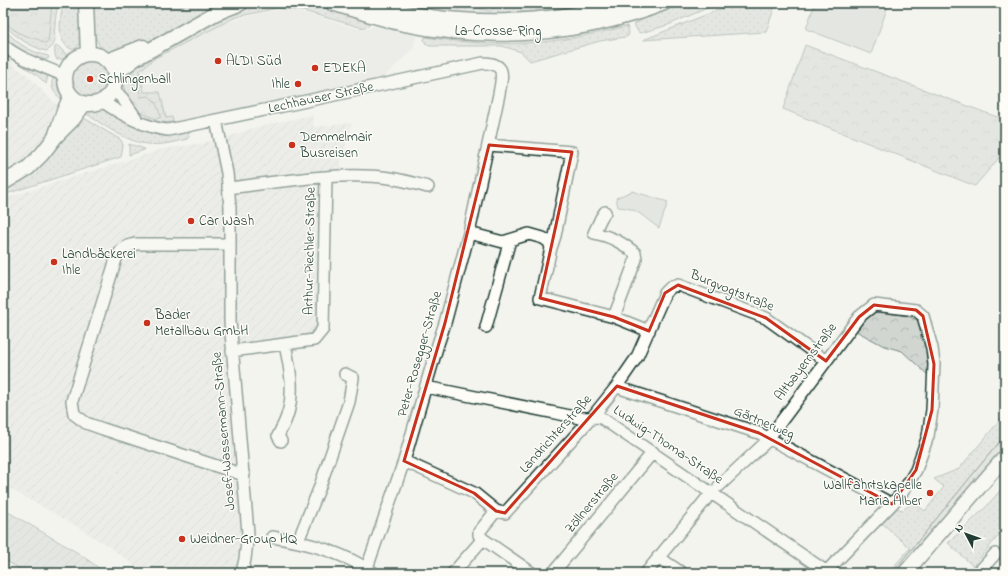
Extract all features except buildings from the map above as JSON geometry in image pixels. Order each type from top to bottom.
[{"type":"main road","points":[[86,3],[88,54]]},
{"type":"main road","points":[[107,61],[151,44],[210,12],[222,3]]},
{"type":"main road","points":[[115,74],[136,58],[216,13],[241,3]]},
{"type":"main road","name":"La-Crosse-Ring","points":[[332,3],[389,21],[454,32],[490,34],[574,28],[616,19],[664,3]]},
{"type":"main road","points":[[362,3],[422,17],[443,18]]},
{"type":"main road","points":[[399,3],[443,18]]},
{"type":"main road","name":"La-Crosse-Ring","points":[[443,18],[464,21],[524,21],[587,13],[625,3]]},
{"type":"main road","points":[[88,54],[98,55],[107,61],[115,74],[113,89],[102,101],[92,104],[78,102],[71,96],[65,85],[65,76],[69,65],[74,59],[88,54]]},
{"type":"main road","points":[[56,136],[64,111],[71,96]]},
{"type":"main road","points":[[3,183],[28,168],[73,119],[84,104]]},
{"type":"main road","points":[[905,573],[1005,457]]},
{"type":"street","points":[[3,45],[11,52],[27,61],[65,76]]},
{"type":"street","name":"Lechhauser Straße","points":[[102,101],[118,112],[149,127],[168,130],[483,63],[493,63],[498,66],[501,72]]},
{"type":"street","name":"Peter-Rosegger-Straße","points":[[370,571],[445,323],[469,233],[489,145],[501,81],[501,72]]},
{"type":"street","points":[[113,89],[123,99],[137,120]]},
{"type":"street","name":"Josef-Wassermann-Straße","points":[[216,120],[228,188],[230,321],[248,533],[242,573]]},
{"type":"street","points":[[489,145],[572,152],[555,236],[540,298],[614,317],[649,331]]},
{"type":"street","name":"Arthur-Piechler-Straße","points":[[228,188],[326,177],[389,178],[428,187]]},
{"type":"street","name":"Arthur-Piechler-Straße","points":[[232,351],[314,340],[323,329],[326,177]]},
{"type":"street","points":[[606,212],[601,218],[594,233],[610,237],[623,244],[635,253],[636,259],[614,317]]},
{"type":"street","points":[[469,233],[503,242],[529,234],[543,238],[549,242],[551,248]]},
{"type":"street","points":[[486,327],[510,240]]},
{"type":"street","points":[[230,244],[136,244],[126,246],[120,251],[116,259],[72,401],[74,414],[86,423],[152,446],[244,474]]},
{"type":"street","name":"Burgvogtstraße","points":[[665,293],[671,287],[678,285],[766,318],[826,361]]},
{"type":"street","name":"Landrichterstraße","points":[[496,511],[505,513],[593,416],[618,386],[637,356],[665,293]]},
{"type":"street","name":"Altbayernstraße","points":[[646,573],[715,489],[768,438],[859,317],[874,305],[916,310],[923,316],[932,348],[934,364],[932,410],[928,436],[916,470],[904,490],[892,504]]},
{"type":"street","points":[[281,441],[278,436],[287,415],[291,396],[285,344]]},
{"type":"street","points":[[298,541],[324,476],[350,402],[353,378],[345,374]]},
{"type":"street","name":"Gärtnerweg","points":[[618,386],[623,389],[759,433],[892,504]]},
{"type":"street","name":"Ludwig-Thoma-Straße","points":[[426,387],[580,418],[593,416],[600,417],[653,452],[715,489],[826,572]]},
{"type":"street","name":"Zöllnerstraße","points":[[553,573],[653,452]]},
{"type":"street","points":[[404,461],[474,493],[496,511],[479,532],[479,535],[532,573]]},
{"type":"street","points":[[826,572],[892,504]]},
{"type":"street","points":[[272,537],[298,541],[334,554],[370,571]]},
{"type":"street","points":[[453,573],[483,539]]},
{"type":"street","points":[[978,573],[995,554]]},
{"type":"street","points":[[658,557],[682,573]]},
{"type":"highlighted area","points":[[489,145],[572,152],[540,298],[614,317],[649,331],[665,293],[678,285],[766,318],[826,361],[859,317],[874,305],[916,310],[923,316],[934,364],[932,410],[916,470],[892,504],[759,433],[617,386],[505,513],[496,511],[474,493],[404,461],[445,323]]},
{"type":"shaded area","points":[[276,10],[290,10],[305,13],[363,30],[374,26],[416,35],[414,48],[381,80],[175,126],[159,122],[126,82],[137,67],[216,26],[258,13]]},
{"type":"shaded area","points":[[3,49],[15,59],[12,64],[29,77],[60,108],[51,135],[27,163],[3,176]]},
{"type":"shaded area","points":[[312,115],[314,127],[352,123],[341,161],[342,173],[326,174],[319,335],[237,346],[247,478],[242,573],[144,573],[111,548],[66,520],[3,485],[3,199],[163,149],[203,143],[237,134],[256,127]]},
{"type":"green space","points":[[3,3],[58,3],[55,20],[55,40],[53,46],[46,51],[34,47],[23,41],[4,25]]},
{"type":"green space","points":[[8,3],[52,3],[48,42],[44,43],[38,39],[20,33],[6,23],[3,20],[3,13]]},
{"type":"green space","points":[[63,3],[81,3],[79,44],[74,49],[69,48],[65,44],[60,33]]},
{"type":"green space","points":[[90,3],[217,3],[208,10],[137,47],[109,55],[104,51],[96,39]]},
{"type":"green space","points":[[245,3],[313,3],[375,22],[363,28],[303,11],[277,8],[236,17],[155,58],[139,71],[144,92],[160,92],[166,118],[172,117],[173,122],[151,121],[141,115],[121,91],[120,82],[126,71]]},
{"type":"green space","points":[[431,3],[466,3],[490,11],[501,3],[602,3],[586,7],[499,17],[436,11],[430,9]]},
{"type":"green space","points":[[679,3],[719,3],[668,25],[641,33],[638,32],[634,24]]},
{"type":"green space","points":[[735,3],[776,3],[766,32],[643,40]]},
{"type":"green space","points":[[815,3],[889,3],[871,54],[806,29]]},
{"type":"green space","points":[[627,26],[629,33],[628,36],[600,41],[530,61],[521,52],[502,46],[430,46],[426,44],[424,40],[425,37],[462,42],[513,44],[577,37]]},
{"type":"green space","points":[[3,28],[23,46],[34,52],[48,56],[48,59],[30,56],[12,44],[3,36]]},
{"type":"green space","points":[[805,45],[1005,120],[1005,151],[975,186],[783,109]]},
{"type":"green space","points":[[58,46],[65,53],[67,58],[57,60],[55,47]]},
{"type":"green space","points":[[3,48],[23,63],[48,76],[46,84],[37,75],[6,55],[3,52]]},
{"type":"green space","points":[[94,58],[101,61],[107,67],[110,78],[109,86],[101,95],[94,98],[86,98],[79,95],[71,86],[70,74],[73,67],[82,59]]},
{"type":"green space","points":[[133,73],[137,75],[140,97],[149,96],[156,103],[161,117],[156,119],[137,111],[127,98],[123,85],[127,75]]},
{"type":"green space","points":[[53,78],[62,88],[64,100],[54,91],[52,85]]},
{"type":"green space","points":[[94,107],[118,114],[148,132],[172,136],[187,132],[189,137],[187,139],[162,144],[139,143],[122,136],[84,112],[88,108]]},
{"type":"green space","points":[[79,115],[121,140],[123,145],[121,157],[3,195],[3,189],[17,184],[42,165]]},
{"type":"green space","points":[[129,144],[145,149],[129,155]]},
{"type":"green space","points":[[632,191],[668,202],[659,228],[636,211],[618,207],[616,198]]},
{"type":"green space","points":[[876,311],[908,316],[919,321],[921,339],[926,342],[932,359],[929,376],[902,351],[884,346],[856,331],[867,315]]},
{"type":"green space","points":[[1005,414],[1005,450],[899,573],[888,573],[910,548],[881,522],[895,508],[903,510],[913,502],[925,511],[944,487],[934,479],[959,469]]},
{"type":"green space","points":[[1005,485],[1005,528],[973,566],[948,543],[985,508]]},
{"type":"green space","points":[[3,509],[78,553],[106,573],[27,573],[3,559]]},
{"type":"tram line","points":[[892,573],[1005,435]]},
{"type":"place","name":"ALDI Süd","points":[[218,61]]},
{"type":"place","name":"EDEKA","points":[[315,68]]},
{"type":"place","name":"Schlingenball","points":[[90,79]]},
{"type":"place","name":"Ihle","points":[[298,84]]},
{"type":"place","name":"Demmelmair Busreisen","points":[[292,145]]},
{"type":"place","name":"Car Wash","points":[[191,221]]},
{"type":"place","name":"Landbäckerei Ihle","points":[[54,262]]},
{"type":"place","name":"Bader Metallbau GmbH","points":[[147,323]]},
{"type":"place","name":"Wallfahrtskapelle Maria Alber","points":[[930,493]]},
{"type":"place","name":"Weidner-Group HQ","points":[[182,539]]}]
